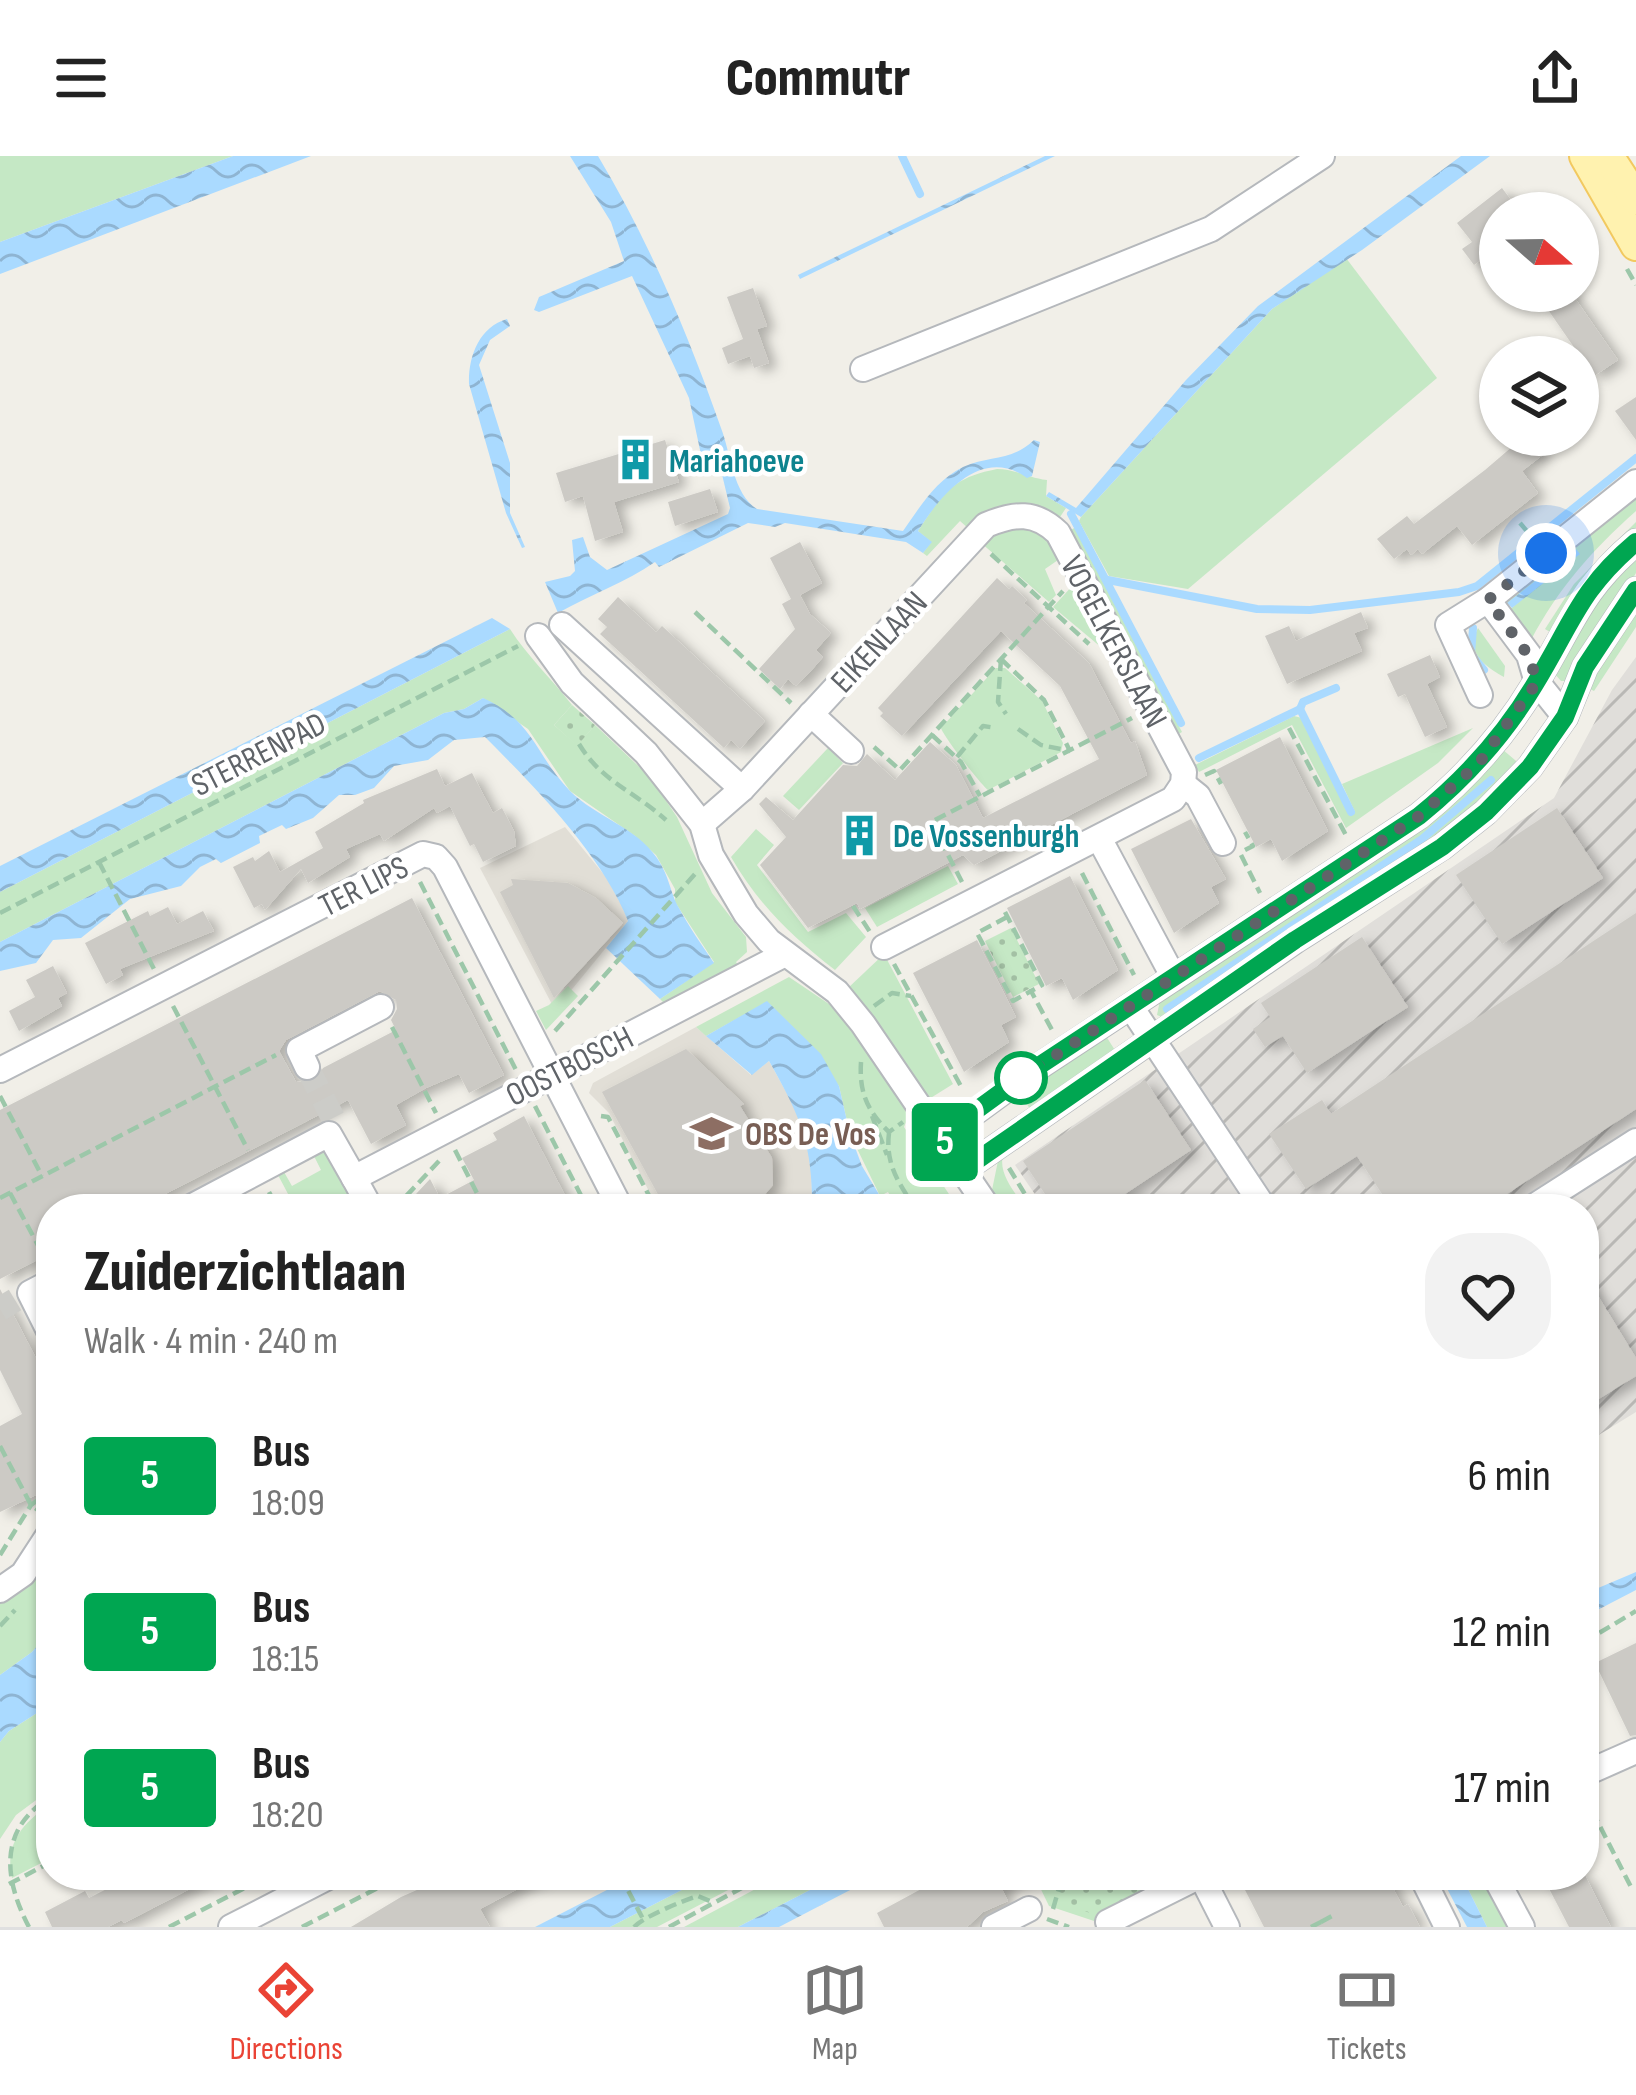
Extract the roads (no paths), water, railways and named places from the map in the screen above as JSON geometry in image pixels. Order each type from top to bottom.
[{"type":"main road","points":[[1585,156],[1636,245]]},
{"type":"main road","points":[[1608,156],[1636,199]]},
{"type":"street","points":[[863,369],[1210,229],[1322,156]]},
{"type":"street","points":[[1480,695],[1448,626],[1488,600],[1636,482]]},
{"type":"street","name":"EIKENLAAN","points":[[702,824],[742,789],[986,525],[1027,515]]},
{"type":"street","name":"VOGELKERSLAAN","points":[[1027,515],[1044,520],[1058,533],[1184,772],[1183,784],[1198,796],[1231,848]]},
{"type":"street","points":[[941,1136],[1131,1007],[1169,969],[1400,829],[1456,786],[1497,741],[1602,571],[1636,542]]},
{"type":"street","points":[[963,1170],[1295,940],[1442,847],[1486,812],[1530,767],[1565,717],[1585,667],[1636,590]]},
{"type":"street","points":[[1488,600],[1529,656],[1537,682],[1565,717]]},
{"type":"street","points":[[562,625],[742,789]]},
{"type":"street","points":[[538,636],[572,682],[646,753],[702,824],[711,855],[746,914],[785,954],[837,992],[863,1024],[979,1194]]},
{"type":"street","points":[[809,716],[861,747]]},
{"type":"street","points":[[884,947],[1173,799],[1183,784]]},
{"type":"street","points":[[1099,838],[1169,969]]},
{"type":"street","name":"TER LIPS","points":[[0,1070],[423,854],[436,857],[445,867],[613,1194]]},
{"type":"street","name":"OOSTBOSCH","points":[[354,1178],[449,1137],[526,1088],[785,954]]},
{"type":"street","points":[[303,1059],[381,1007]]},
{"type":"street","points":[[1131,1007],[1255,1194]]},
{"type":"street","points":[[216,1194],[331,1126],[363,1194]]},
{"type":"street","points":[[1553,1194],[1636,1141]]},
{"type":"street","points":[[0,1590],[23,1574],[36,1554]]},
{"type":"street","points":[[1599,1767],[1636,1751]]},
{"type":"street","points":[[230,1927],[303,1890]]},
{"type":"street","points":[[1108,1922],[1172,1890]]},
{"type":"street","points":[[1209,1890],[1227,1927]]},
{"type":"street","points":[[1428,1890],[1447,1927]]},
{"type":"street","points":[[1502,1890],[1522,1927]]},
{"type":"street","points":[[994,1927],[1029,1909]]},
{"type":"water","points":[[233,156],[311,156],[0,274],[0,242]]},
{"type":"water","points":[[570,156],[598,156],[634,221],[695,358],[738,484],[757,509],[903,531],[929,495],[953,473],[1017,452],[1034,440],[1040,442],[1032,476],[994,467],[963,479],[918,531],[932,542],[923,553],[906,542],[785,523],[775,527],[748,523],[659,567],[655,562],[558,613],[545,582],[575,571],[572,540],[583,537],[590,557],[607,570],[728,514],[730,508],[720,466],[704,469],[689,398],[632,276],[534,310],[539,297],[624,261],[611,222]]},
{"type":"water","points":[[1045,156],[1055,156],[800,279],[798,275]]},
{"type":"water","points":[[1461,156],[1490,156],[1272,309],[1081,517],[1046,496],[1049,492],[1076,508],[1186,380],[1258,306]]},
{"type":"water","points":[[507,319],[510,326],[490,340],[479,365],[510,463],[510,513],[522,548],[506,513],[469,384],[477,344],[489,329]]},
{"type":"water","points":[[1576,549],[1580,554],[1512,608],[1507,603]]},
{"type":"water","points":[[492,618],[510,629],[0,892],[0,866]]},
{"type":"water","points":[[483,698],[524,728],[570,791],[648,847],[714,963],[660,999],[606,948],[628,921],[602,871],[566,823],[485,737],[454,740],[428,760],[394,766],[374,788],[339,795],[313,818],[286,829],[282,825],[259,836],[260,843],[221,863],[216,859],[200,867],[181,886],[130,899],[81,938],[53,940],[36,963],[0,971],[0,942],[444,713]]},
{"type":"water","points":[[767,1001],[821,1054],[839,1086],[862,1166],[879,1194],[812,1194],[805,1141],[795,1110],[769,1061],[752,1075],[706,1036]]},
{"type":"water","points":[[1636,1572],[1636,1590],[1599,1609],[1599,1588]]},
{"type":"water","points":[[36,1647],[36,1714],[0,1742],[0,1675]]},
{"type":"water","points":[[607,1890],[682,1890],[610,1927],[535,1927]]},
{"type":"water","points":[[810,1890],[850,1890],[779,1927],[738,1927]]},
{"type":"water","points":[[1448,1890],[1468,1890],[1487,1927],[1467,1927]]},
{"type":"waterway","points":[[902,156],[920,194]]},
{"type":"waterway","points":[[1108,580],[1257,609],[1310,610],[1459,592],[1477,586],[1636,458]]},
{"type":"waterway","points":[[1071,514],[1181,723]]},
{"type":"waterway","points":[[1473,628],[1471,654],[1484,670]]},
{"type":"waterway","points":[[1300,709],[1303,702],[1336,688]]},
{"type":"waterway","points":[[1199,758],[1300,709],[1351,812]]},
{"type":"waterway","points":[[1167,1009],[1422,839],[1491,780]]},
{"type":"tunnel","points":[[307,1067],[333,1118]]},
{"type":"tunnel","points":[[0,1309],[15,1300]]},
{"type":"place","name":"Mariahoeve","points":[[635,460]]},
{"type":"place","name":"De Vossenburgh","points":[[859,835]]},
{"type":"place","name":"OBS De Vos","points":[[711,1133]]}]
